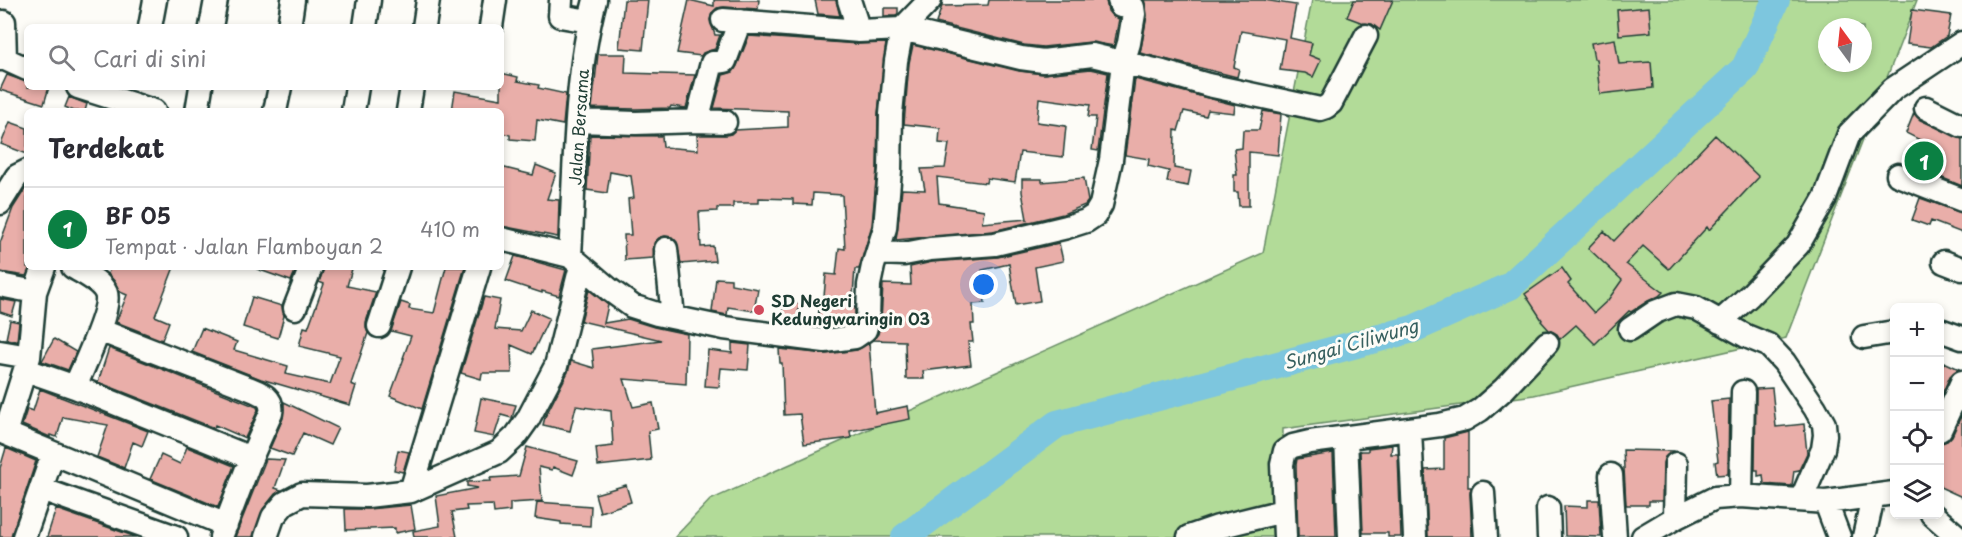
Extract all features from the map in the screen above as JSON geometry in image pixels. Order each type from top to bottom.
[{"type":"street","points":[[151,24],[155,0]]},
{"type":"street","points":[[212,24],[216,0]]},
{"type":"street","points":[[289,24],[293,0]]},
{"type":"street","points":[[365,24],[369,0]]},
{"type":"street","points":[[424,24],[428,0]]},
{"type":"street","points":[[492,24],[495,0]]},
{"type":"street","points":[[561,0],[560,16],[592,10]]},
{"type":"street","points":[[849,0],[859,31]]},
{"type":"street","points":[[504,240],[576,261],[632,306],[724,328],[801,339],[825,341],[855,337],[865,330],[868,319],[869,285],[885,228],[890,170],[891,114],[902,29],[930,0]]},
{"type":"street","points":[[878,253],[904,254],[930,249],[995,244],[1086,221],[1095,215],[1101,205],[1111,160],[1123,63],[1129,43],[1134,10],[1133,7],[1121,6],[1119,0]]},
{"type":"street","name":"Jalan Bersama","points":[[266,537],[273,518],[285,503],[302,494],[367,496],[411,491],[499,452],[516,436],[528,419],[556,366],[576,261],[578,121],[592,10]]},
{"type":"street","points":[[697,120],[712,63],[725,60],[732,20],[859,31],[902,29],[1021,58],[1043,61],[1092,55],[1208,85],[1320,109],[1331,103],[1366,36]]},
{"type":"street","points":[[4,22],[3,59],[24,68]]},
{"type":"street","points":[[1720,322],[1750,295],[1798,244],[1825,198],[1849,134],[1893,89],[1962,43]]},
{"type":"street","points":[[89,90],[141,104]]},
{"type":"street","points":[[198,108],[200,90]]},
{"type":"street","points":[[276,108],[279,90]]},
{"type":"street","points":[[354,108],[356,90]]},
{"type":"street","points":[[408,108],[412,90]]},
{"type":"street","points":[[1926,108],[1962,126]]},
{"type":"street","points":[[578,121],[636,123],[697,120],[725,122]]},
{"type":"street","points":[[0,203],[17,176],[24,172]]},
{"type":"street","points":[[1898,175],[1962,200]]},
{"type":"street","points":[[666,249],[673,317]]},
{"type":"street","points":[[43,270],[35,292],[27,363],[2,432],[224,531],[251,458],[271,413],[272,407],[266,396],[99,330]]},
{"type":"street","points":[[75,387],[99,330],[107,301],[106,293],[100,284],[78,270]]},
{"type":"street","points":[[295,308],[310,270]]},
{"type":"street","points":[[379,326],[397,270]]},
{"type":"street","points":[[411,491],[478,270]]},
{"type":"street","points":[[0,285],[35,292]]},
{"type":"street","points":[[1630,329],[1655,312],[1676,304],[1696,308],[1768,345],[1784,362],[1824,424],[1823,449],[1801,500]]},
{"type":"street","points":[[1944,331],[1962,338]]},
{"type":"street","points":[[1864,337],[1890,333]]},
{"type":"street","points":[[1285,537],[1282,464],[1285,452],[1293,446],[1465,419],[1480,410],[1504,389],[1547,343]]},
{"type":"street","points":[[0,352],[75,387],[251,458]]},
{"type":"street","points":[[1944,421],[1962,382]]},
{"type":"street","points":[[1741,496],[1743,392]]},
{"type":"street","points":[[1410,429],[1414,537]]},
{"type":"street","points":[[1346,438],[1350,537]]},
{"type":"street","points":[[24,537],[53,454]]},
{"type":"street","points":[[1675,518],[1676,464]]},
{"type":"street","points":[[1611,475],[1615,537]]},
{"type":"street","points":[[41,489],[176,537]]},
{"type":"street","points":[[1483,492],[1486,537]]},
{"type":"street","points":[[1643,537],[1715,498],[1741,496],[1826,502],[1890,494]]},
{"type":"street","points":[[1864,537],[1872,501]]},
{"type":"street","points":[[1548,508],[1549,537]]},
{"type":"street","points":[[1828,508],[1839,537]]},
{"type":"street","points":[[1189,537],[1218,526],[1283,511]]},
{"type":"street","points":[[1938,519],[1960,536]]},
{"type":"green space","points":[[1312,0],[1917,0],[1786,338],[1534,395],[1283,429],[1282,537],[675,537],[710,500],[1263,253]]},
{"type":"building","points":[[624,0],[648,0],[643,50],[619,48]]},
{"type":"building","points":[[689,0],[714,6],[714,0],[759,0],[758,9],[717,8],[710,20],[715,35],[720,35],[715,49],[701,56],[677,53]]},
{"type":"building","points":[[815,0],[836,0],[840,16],[818,14]]},
{"type":"building","points":[[989,0],[1106,0],[1108,11],[1119,19],[1114,46],[1091,42],[1043,47],[1024,45],[936,23],[942,6],[988,5]]},
{"type":"building","points":[[1144,0],[1264,0],[1296,5],[1290,38],[1312,43],[1309,55],[1321,60],[1313,77],[1305,73],[1280,70],[1285,39],[1241,31],[1234,67],[1239,69],[1237,77],[1140,53],[1147,16]]},
{"type":"building","points":[[1354,0],[1393,0],[1380,30],[1372,24],[1347,17]]},
{"type":"building","points":[[1649,7],[1651,32],[1619,35],[1617,10]]},
{"type":"building","points":[[884,8],[898,8],[898,13],[896,16],[884,16]]},
{"type":"building","points":[[1912,10],[1951,15],[1947,36],[1931,47],[1907,44]]},
{"type":"building","points":[[749,36],[858,44],[886,43],[878,113],[877,169],[872,225],[859,269],[855,269],[852,307],[855,307],[855,317],[850,324],[818,327],[819,307],[823,308],[826,274],[836,275],[839,248],[845,249],[842,195],[813,193],[812,205],[793,204],[793,199],[759,198],[759,203],[733,203],[733,208],[717,208],[717,211],[699,212],[701,247],[713,246],[715,261],[681,264],[677,242],[672,237],[665,236],[654,243],[653,258],[625,260],[624,235],[631,235],[628,199],[634,198],[631,176],[610,172],[607,193],[587,190],[590,135],[662,136],[663,147],[698,150],[697,135],[725,135],[735,130],[788,127],[788,111],[714,108],[723,75],[733,72],[737,66]]},
{"type":"building","points":[[1615,39],[1619,64],[1651,62],[1653,88],[1600,94],[1596,59],[1594,59],[1591,43]]},
{"type":"building","points":[[913,45],[1019,71],[1044,74],[1091,69],[1108,73],[1098,151],[1092,150],[1096,117],[1088,117],[1090,105],[1039,98],[1037,122],[1066,126],[1063,157],[1020,152],[1015,182],[987,178],[986,183],[937,177],[939,203],[984,210],[982,223],[1027,219],[1022,179],[1042,179],[1042,182],[1084,178],[1088,201],[1085,205],[1063,214],[993,231],[896,240],[902,189],[925,190],[921,169],[945,168],[949,144],[939,143],[940,128],[904,124],[909,63]]},
{"type":"building","points":[[598,54],[626,54],[625,73],[695,75],[686,108],[671,106],[670,108],[636,109],[592,108]]},
{"type":"building","points":[[504,74],[518,77],[517,81],[539,85],[538,88],[566,94],[563,125],[537,120],[535,141],[510,139],[510,135],[504,134],[504,108],[452,108],[455,91],[501,99],[501,90],[504,90]]},
{"type":"building","points":[[7,75],[24,81],[24,90],[48,90],[44,104],[0,90]]},
{"type":"building","points":[[1135,79],[1235,105],[1234,113],[1208,110],[1206,116],[1184,111],[1178,131],[1175,130],[1174,168],[1191,171],[1188,186],[1167,182],[1169,171],[1148,166],[1149,159],[1125,155]]},
{"type":"building","points":[[69,97],[87,104],[86,108],[65,107]]},
{"type":"building","points":[[1263,111],[1281,114],[1278,155],[1249,152],[1249,206],[1239,206],[1238,192],[1234,192],[1234,175],[1237,175],[1234,149],[1242,148],[1243,130],[1259,130]]},
{"type":"building","points":[[1914,113],[1920,120],[1962,139],[1962,186],[1916,167],[1926,143],[1906,133]]},
{"type":"building","points":[[10,122],[24,127],[24,153],[1,144]]},
{"type":"building","points":[[1715,135],[1759,177],[1709,230],[1707,227],[1669,269],[1643,246],[1626,264],[1663,292],[1659,296],[1629,311],[1595,344],[1576,325],[1560,339],[1541,321],[1525,294],[1562,268],[1571,281],[1568,284],[1594,313],[1608,300],[1622,280],[1588,248],[1604,231],[1614,241]]},
{"type":"building","points":[[536,165],[556,173],[547,199],[559,200],[558,237],[504,227],[504,168],[533,175]]},
{"type":"building","points":[[24,191],[24,270],[29,270],[26,276],[0,272],[0,243],[13,208]]},
{"type":"building","points":[[1920,198],[1962,213],[1962,233],[1931,221],[1929,226],[1912,220]]},
{"type":"building","points":[[1059,243],[1063,261],[1035,267],[1040,301],[1016,305],[1009,264],[982,270],[985,303],[973,304],[974,324],[971,324],[973,342],[968,342],[971,365],[923,371],[924,379],[906,379],[905,341],[873,340],[878,334],[881,322],[883,284],[911,285],[910,267],[932,262],[998,257]]},
{"type":"building","points":[[515,256],[566,270],[559,296],[506,281]]},
{"type":"building","points":[[109,270],[173,270],[155,316],[169,322],[162,340],[116,322],[127,295],[120,292],[108,274]]},
{"type":"building","points":[[260,270],[296,270],[291,281]]},
{"type":"building","points":[[323,270],[352,270],[347,286],[376,292],[366,322],[368,333],[351,384],[356,386],[350,405],[261,379],[192,352],[202,328],[237,342],[234,350],[288,366],[286,374],[330,384],[340,356],[299,346],[304,327],[308,328],[324,284],[319,282]]},
{"type":"building","points":[[445,270],[464,270],[422,409],[390,396],[411,336],[391,331],[401,302],[410,305],[409,309],[434,313]]},
{"type":"building","points":[[716,278],[731,279],[731,284],[758,289],[754,311],[728,307],[727,315],[712,312]]},
{"type":"building","points":[[589,290],[608,305],[604,323],[628,319],[687,334],[686,384],[624,379],[633,407],[653,403],[658,429],[648,431],[651,460],[598,466],[596,448],[613,446],[611,411],[576,406],[570,431],[543,425],[571,361],[594,368],[592,349],[661,340],[581,321]]},
{"type":"building","points":[[252,297],[282,306],[284,316],[278,338],[243,327]]},
{"type":"building","points":[[484,297],[500,300],[495,329],[521,331],[531,310],[549,318],[532,354],[511,345],[512,373],[482,373],[481,379],[461,373]]},
{"type":"building","points":[[0,299],[16,302],[12,316],[0,312]]},
{"type":"building","points":[[784,301],[800,304],[796,324],[780,322]]},
{"type":"building","points":[[10,320],[19,322],[17,341],[6,339]]},
{"type":"building","points":[[54,339],[76,352],[68,370],[42,361]]},
{"type":"building","points":[[732,343],[750,345],[748,370],[721,368],[719,387],[705,386],[708,350],[732,353]]},
{"type":"building","points":[[869,343],[875,413],[908,406],[910,419],[850,431],[851,438],[804,444],[800,414],[784,415],[782,363],[780,363],[779,349],[826,354],[857,350]]},
{"type":"building","points":[[109,348],[257,407],[258,410],[245,438],[98,382]]},
{"type":"building","points":[[1944,362],[1959,369],[1950,376],[1944,390]]},
{"type":"building","points":[[1772,388],[1776,427],[1804,424],[1807,453],[1799,470],[1794,471],[1792,486],[1764,484],[1763,475],[1758,476],[1758,470],[1755,470],[1756,389]]},
{"type":"building","points":[[40,389],[148,431],[142,446],[133,442],[124,468],[97,457],[108,425],[63,417],[57,437],[50,435],[50,437],[22,425],[27,409],[33,411]]},
{"type":"building","points":[[481,398],[516,405],[512,418],[501,415],[494,437],[474,433]]},
{"type":"building","points":[[1729,399],[1728,474],[1717,475],[1715,462],[1718,461],[1711,401]]},
{"type":"building","points":[[284,402],[338,428],[330,445],[303,433],[292,456],[270,448],[283,418]]},
{"type":"building","points":[[1962,414],[1962,497],[1944,489],[1944,442],[1952,436]]},
{"type":"building","points":[[1468,432],[1468,487],[1471,487],[1472,537],[1428,537],[1425,470],[1444,469],[1444,438]]},
{"type":"building","points":[[1392,445],[1391,454],[1398,454],[1401,537],[1388,537],[1388,533],[1363,533],[1360,451]]},
{"type":"building","points":[[187,447],[234,466],[218,507],[150,479],[161,455],[180,464]]},
{"type":"building","points":[[527,447],[578,461],[573,475],[553,467],[552,470],[539,467],[542,501],[510,503],[510,511],[494,513],[493,505],[466,506],[467,510],[452,512],[457,537],[414,537],[413,531],[440,526],[436,496],[478,488],[467,486],[467,482],[519,476]]},
{"type":"building","points":[[6,448],[36,461],[11,537],[0,537],[0,468]]},
{"type":"building","points":[[398,450],[409,452],[403,472],[394,470]]},
{"type":"building","points":[[1623,450],[1673,451],[1665,457],[1663,463],[1662,501],[1649,501],[1649,505],[1626,505]]},
{"type":"building","points":[[1333,453],[1336,537],[1298,537],[1297,459]]},
{"type":"building","points":[[266,459],[285,460],[275,488],[281,490],[263,509],[253,537],[235,537]]},
{"type":"building","points":[[626,485],[631,502],[600,512],[595,494]]},
{"type":"building","points":[[1588,500],[1599,500],[1601,537],[1565,536],[1564,506],[1588,507]]},
{"type":"building","points":[[537,502],[591,506],[590,526],[561,524],[561,522],[535,518]]},
{"type":"building","points":[[411,505],[415,529],[395,533],[395,528],[346,530],[345,509]]},
{"type":"building","points":[[56,509],[136,537],[47,537]]},
{"type":"waterway","name":"Sungai Ciliwung","points":[[905,537],[1057,424],[1413,329],[1510,286],[1745,68],[1776,0]]},
{"type":"place","name":"BF 05","points":[[1924,161]]},
{"type":"place","name":"SD Negeri Kedungwaringin 03","points":[[759,310]]}]
